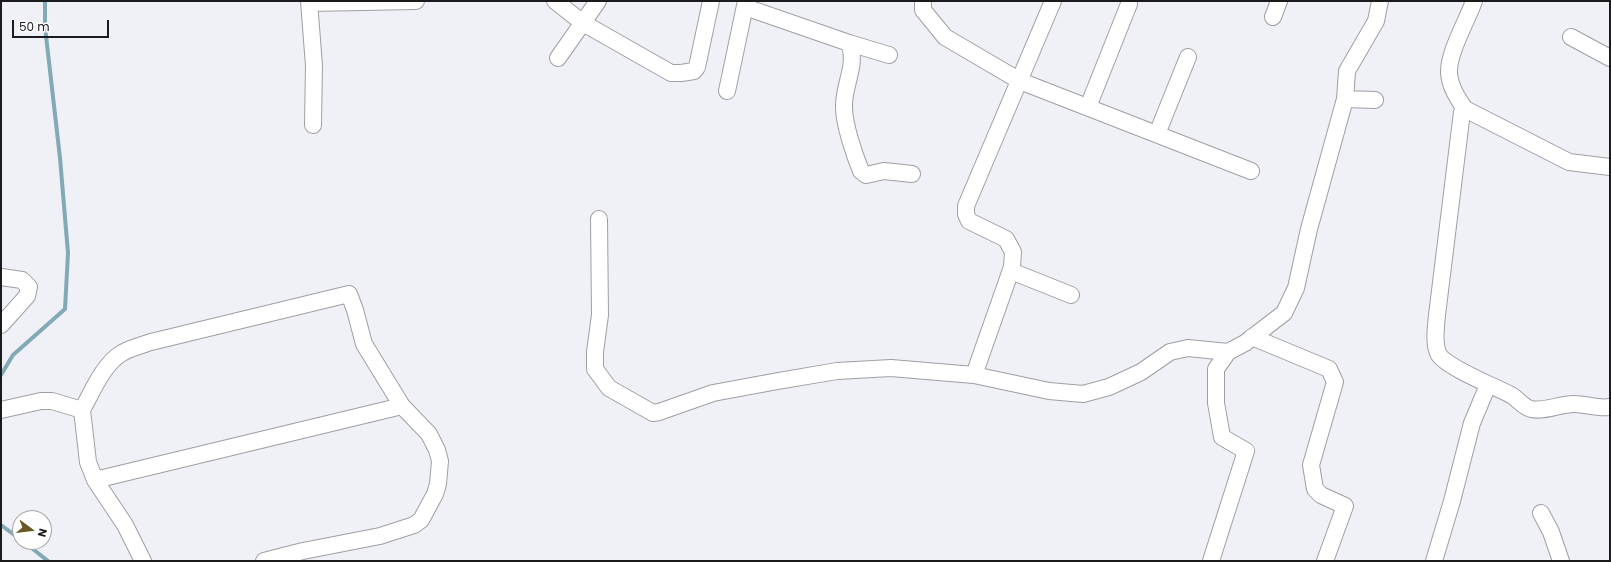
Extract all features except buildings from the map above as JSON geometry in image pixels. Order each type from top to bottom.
[{"type":"street","points":[[313,125],[314,66],[309,2],[416,1]]},
{"type":"street","points":[[555,1],[583,23],[671,73],[694,71],[697,67],[711,1]]},
{"type":"street","points":[[558,58],[598,1]]},
{"type":"street","points":[[923,1],[923,10],[945,37],[1020,81],[1251,171]]},
{"type":"street","points":[[974,375],[1011,271],[1013,252],[1006,239],[969,221],[966,214],[966,206],[1053,1]]},
{"type":"street","points":[[1273,17],[1279,1]]},
{"type":"street","points":[[1211,561],[1246,451],[1222,437],[1216,403],[1216,369],[1228,352],[1252,337],[1284,313],[1296,288],[1309,229],[1346,99],[1347,71],[1376,20],[1380,1]]},
{"type":"street","points":[[1474,1],[1449,67],[1449,74],[1455,93],[1465,109],[1569,162],[1610,167]]},
{"type":"street","points":[[728,91],[746,4],[849,43],[889,55]]},
{"type":"street","points":[[1088,107],[1129,4]]},
{"type":"street","points":[[1571,37],[1610,58]]},
{"type":"street","points":[[849,43],[853,51],[852,62],[844,96],[843,108],[861,171],[866,175],[884,171],[912,174]]},
{"type":"street","points":[[1157,134],[1188,57]]},
{"type":"street","points":[[1346,99],[1375,100]]},
{"type":"street","points":[[1465,109],[1462,112],[1438,308],[1436,347],[1440,356],[1488,385],[1513,396],[1529,408],[1538,410],[1574,404],[1604,408],[1610,407]]},
{"type":"street","points":[[599,219],[600,315],[594,352],[595,369],[609,388],[652,413],[659,412],[713,393],[837,371],[891,368],[974,375],[1049,391],[1083,394],[1109,387],[1141,372],[1170,352],[1188,348],[1228,352]]},
{"type":"street","points":[[1011,271],[1071,295]]},
{"type":"street","points":[[1,277],[22,280],[29,287],[28,296],[1,325]]},
{"type":"street","points":[[143,561],[125,525],[95,480],[88,462],[82,410],[108,365],[115,357],[123,352],[151,342],[349,294],[364,344],[402,406],[429,434],[437,450],[440,461],[438,484],[435,494],[421,520],[414,525],[380,536],[304,556],[264,561]]},
{"type":"street","points":[[1252,337],[1329,369],[1335,382],[1311,465],[1315,489],[1321,494],[1345,506],[1325,561]]},
{"type":"street","points":[[1434,561],[1451,506],[1472,423],[1488,385]]},
{"type":"street","points":[[1,410],[42,401],[52,401],[82,410]]},
{"type":"street","points":[[95,480],[402,406]]},
{"type":"street","points":[[1541,514],[1550,532],[1561,561]]},
{"type":"waterway","points":[[1,375],[13,355],[65,309],[68,253],[60,158],[45,27],[45,1]]},
{"type":"waterway","points":[[1,525],[12,533]]},
{"type":"waterway","points":[[34,550],[48,561]]}]
